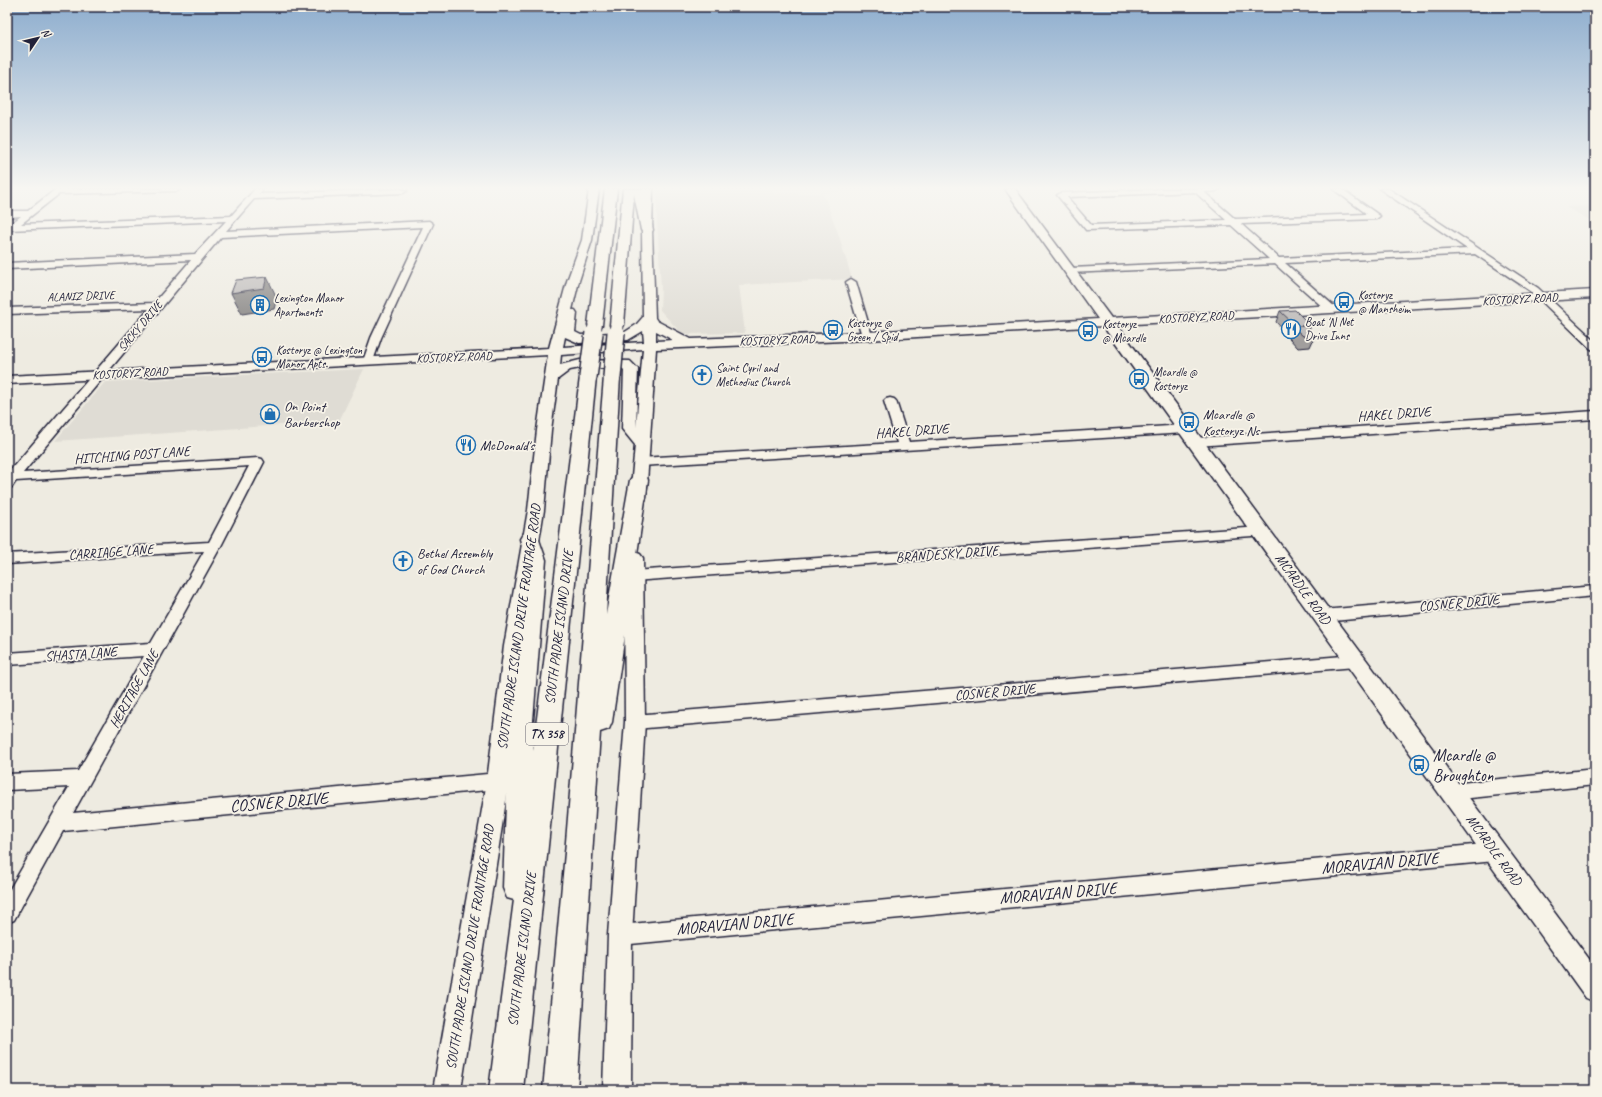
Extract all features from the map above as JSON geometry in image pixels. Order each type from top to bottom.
[{"type":"highway","name":"SOUTH PADRE ISLAND DRIVE","points":[[506,1090],[605,240]]},
{"type":"highway","name":"TX 358","points":[[560,1090],[580,842],[612,377],[625,240]]},
{"type":"highway","points":[[580,842],[640,462]]},
{"type":"highway","points":[[514,1017],[521,720],[536,560],[530,540]]},
{"type":"main road","name":"SOUTH PADRE ISLAND DRIVE FRONTAGE ROAD","points":[[447,1090],[498,781],[508,685],[536,510],[544,430],[555,351],[573,281],[586,240]]},
{"type":"main road","points":[[617,1090],[620,935],[635,722],[633,576],[640,462],[650,345],[647,240]]},
{"type":"main road","name":"MCARDLE ROAD","points":[[1048,240],[1594,986]]},
{"type":"main road","points":[[573,281],[569,334],[579,339],[628,336],[640,328],[649,318]]},
{"type":"main road","name":"KOSTORYZ ROAD","points":[[7,380],[650,345],[867,336],[1595,294]]},
{"type":"main road","points":[[649,318],[653,324],[689,344]]},
{"type":"main road","points":[[551,378],[566,367],[580,364],[625,364],[631,369],[629,429],[640,462]]},
{"type":"street","name":"SACKY DRIVE","points":[[9,480],[198,257],[214,240]]},
{"type":"street","points":[[368,361],[376,338],[421,240]]},
{"type":"street","points":[[1254,240],[1332,309]]},
{"type":"street","points":[[1461,240],[1544,297],[1551,306],[1595,347]]},
{"type":"street","points":[[1071,271],[1477,251]]},
{"type":"street","points":[[7,266],[198,257]]},
{"type":"street","points":[[851,282],[867,336]]},
{"type":"street","name":"ALANIZ DRIVE","points":[[7,311],[157,306]]},
{"type":"street","points":[[890,401],[904,447]]},
{"type":"street","name":"HAKEL DRIVE","points":[[640,462],[904,447],[1191,435],[1595,415]]},
{"type":"street","name":"HITCHING POST LANE","points":[[9,480],[258,462]]},
{"type":"street","name":"HERITAGE LANE","points":[[7,913],[60,823],[214,546],[258,462]]},
{"type":"street","name":"BRANDESKY DRIVE","points":[[633,576],[1261,532]]},
{"type":"street","name":"CARRIAGE LANE","points":[[7,559],[214,546]]},
{"type":"street","name":"COSNER DRIVE","points":[[1323,616],[1595,591]]},
{"type":"street","name":"SHASTA LANE","points":[[7,659],[156,649]]},
{"type":"street","name":"COSNER DRIVE","points":[[635,722],[1355,661]]},
{"type":"street","points":[[1451,792],[1595,777]]},
{"type":"street","points":[[7,782],[84,778]]},
{"type":"street","name":"COSNER DRIVE","points":[[60,823],[498,781]]},
{"type":"street","name":"MORAVIAN DRIVE","points":[[620,935],[1495,852]]},
{"type":"shaded area","points":[[658,240],[840,240],[852,279],[739,285],[745,333],[682,334],[660,310],[661,288]]},
{"type":"shaded area","points":[[364,369],[339,421],[55,441],[105,382]]},
{"type":"building","points":[[267,277],[264,288],[231,293],[236,280]]},
{"type":"building","points":[[1295,310],[1311,326],[1296,326],[1280,311]]},
{"type":"building","points":[[1305,326],[1315,336],[1303,336],[1293,327]]},
{"type":"place","name":"Kostoryz @ Mansheim","points":[[1344,302]]},
{"type":"place","name":"Lexington Manor Apartments","points":[[260,305]]},
{"type":"place","name":"Boat 'N Net Drive Inns","points":[[1291,329]]},
{"type":"place","name":"Kostoryz @ Green / Spid","points":[[833,330]]},
{"type":"place","name":"Kostoryz @ Mcardle","points":[[1088,331]]},
{"type":"place","name":"Kostoryz @ Lexington Manor Apts.","points":[[262,357]]},
{"type":"place","name":"Saint Cyril and Methodius Church","points":[[702,375]]},
{"type":"place","name":"Mcardle @ Kostoryz","points":[[1139,379]]},
{"type":"place","name":"On Point Barbershop","points":[[270,414]]},
{"type":"place","name":"Mcardle @ Kostoryz Ns","points":[[1189,422]]},
{"type":"place","name":"McDonald's","points":[[466,445]]},
{"type":"place","name":"Bethel Assembly of God Church","points":[[403,561]]},
{"type":"place","name":"Mcardle @ Broughton","points":[[1419,765]]}]
